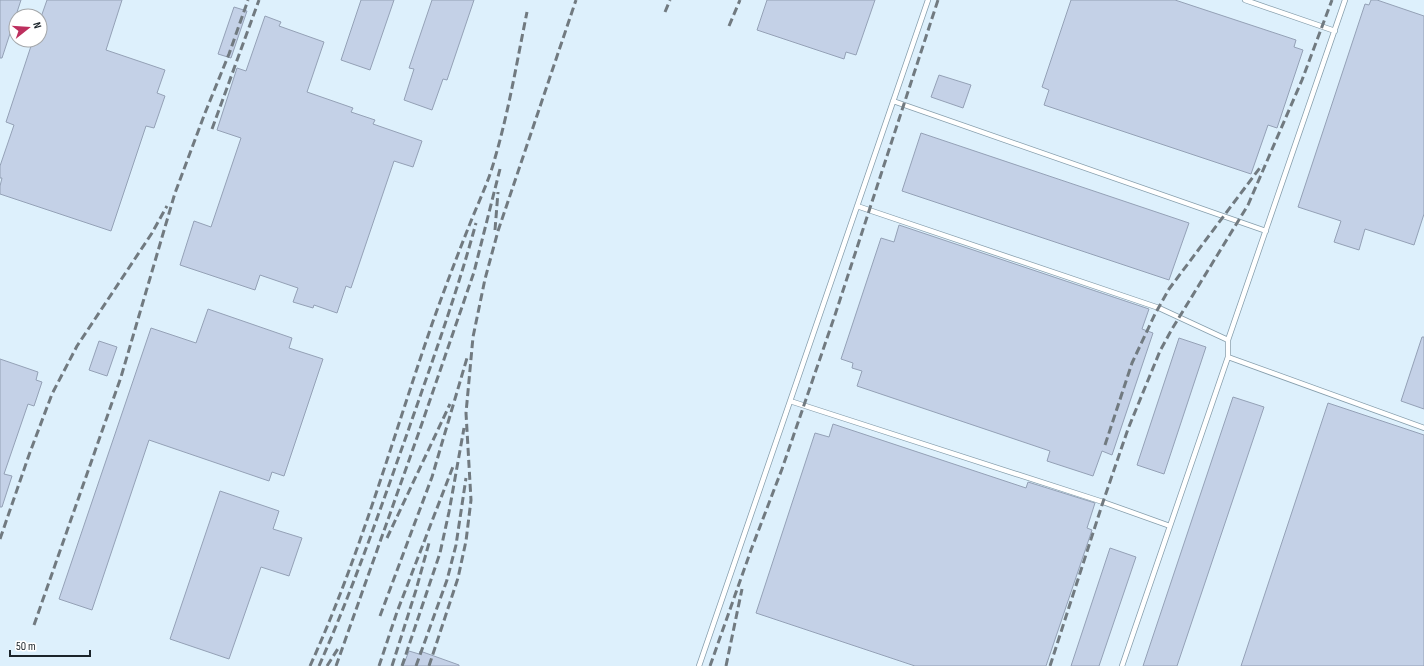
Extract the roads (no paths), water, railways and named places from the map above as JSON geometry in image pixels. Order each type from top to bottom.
[{"type":"lane","points":[[699,666],[928,0]]},
{"type":"lane","points":[[1245,0],[1335,31]]},
{"type":"lane","points":[[1122,666],[1228,357],[1228,340],[1345,0]]},
{"type":"lane","points":[[893,101],[1266,231]]},
{"type":"lane","points":[[857,206],[1159,308],[1228,340]]},
{"type":"lane","points":[[1228,357],[1424,428]]},
{"type":"lane","points":[[790,401],[1103,502],[1170,526]]},
{"type":"railway","points":[[34,625],[121,377],[175,193],[229,54],[248,0]]},
{"type":"railway","points":[[212,129],[259,0]]},
{"type":"railway","points":[[429,666],[458,578],[466,541],[471,500],[466,413],[473,337],[485,279],[498,231],[576,0]]},
{"type":"railway","points":[[665,12],[670,0]]},
{"type":"railway","points":[[729,26],[740,0]]},
{"type":"railway","points":[[710,666],[751,550],[782,469],[835,315],[938,0]]},
{"type":"railway","points":[[1050,666],[1128,429],[1160,351],[1248,205],[1302,80],[1332,0]]},
{"type":"railway","points":[[310,666],[345,583],[375,498],[431,327],[454,263],[493,167],[509,104],[527,12]]},
{"type":"railway","points":[[1105,445],[1132,363],[1155,314],[1169,289],[1262,165]]},
{"type":"railway","points":[[336,666],[474,272],[500,169]]},
{"type":"railway","points":[[495,230],[498,192]]},
{"type":"railway","points":[[0,539],[52,394],[77,346],[152,233],[167,206]]},
{"type":"railway","points":[[319,666],[355,579],[387,490],[444,327],[476,223]]},
{"type":"railway","points":[[380,616],[432,477],[467,358]]},
{"type":"railway","points":[[387,538],[450,404]]},
{"type":"railway","points":[[402,666],[440,553],[464,428]]},
{"type":"railway","points":[[379,666],[397,612],[454,464]]},
{"type":"railway","points":[[416,666],[447,580],[456,545],[466,478]]},
{"type":"railway","points":[[392,666],[429,543]]},
{"type":"railway","points":[[726,666],[742,589]]},
{"type":"railway","points":[[327,666],[339,647]]}]
